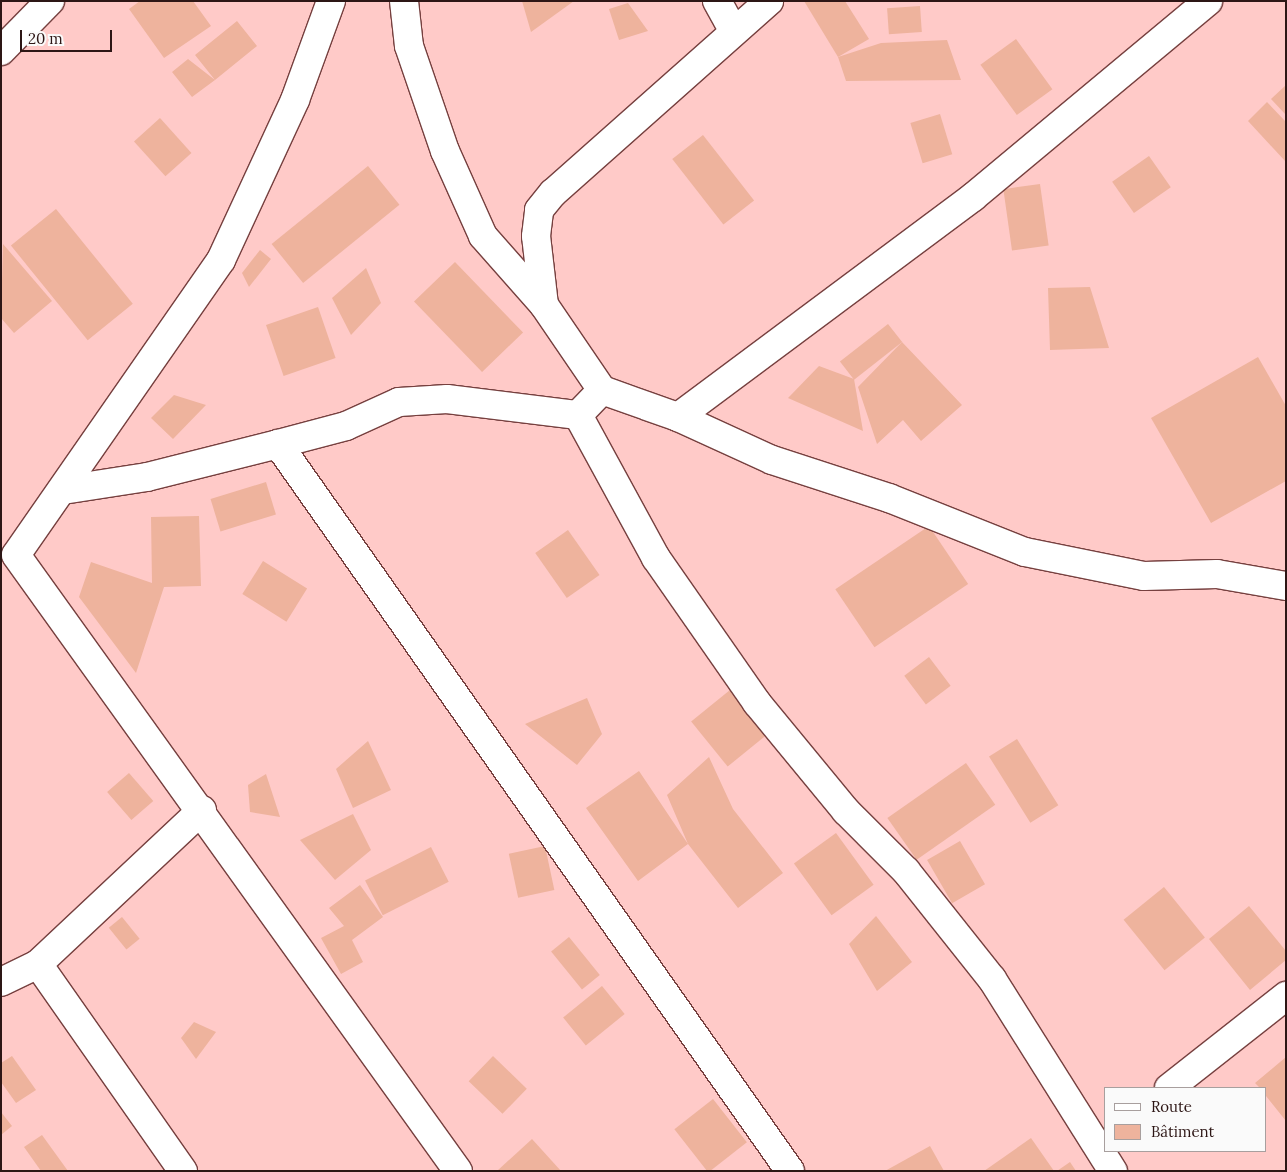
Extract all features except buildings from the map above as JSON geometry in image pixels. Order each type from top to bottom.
[{"type":"street","points":[[1,50],[50,1]]},
{"type":"street","points":[[331,1],[295,100],[221,260],[146,364],[63,490],[9,560],[202,810],[458,1171]]},
{"type":"street","points":[[404,1],[409,46],[445,151],[479,227],[544,305],[602,390],[678,417],[772,460],[889,498],[1026,552],[1144,576],[1217,574],[1286,586]]},
{"type":"street","points":[[717,1],[733,30]]},
{"type":"street","points":[[544,305],[536,236],[539,210],[733,30],[769,1]]},
{"type":"street","points":[[678,417],[972,198],[1208,1]]},
{"type":"street","points":[[578,416],[602,390]]},
{"type":"street","points":[[63,490],[147,477],[278,444],[346,426],[399,402],[447,400],[578,416]]},
{"type":"street","points":[[578,416],[656,558],[757,703],[846,811],[906,871],[992,979],[1101,1142]]},
{"type":"street","points":[[278,444],[790,1171]]},
{"type":"street","points":[[1,982],[38,964],[202,810]]},
{"type":"street","points":[[38,964],[183,1171]]},
{"type":"street","points":[[1170,1087],[1286,996]]},
{"type":"street","points":[[1105,1152],[1113,1171]]}]
